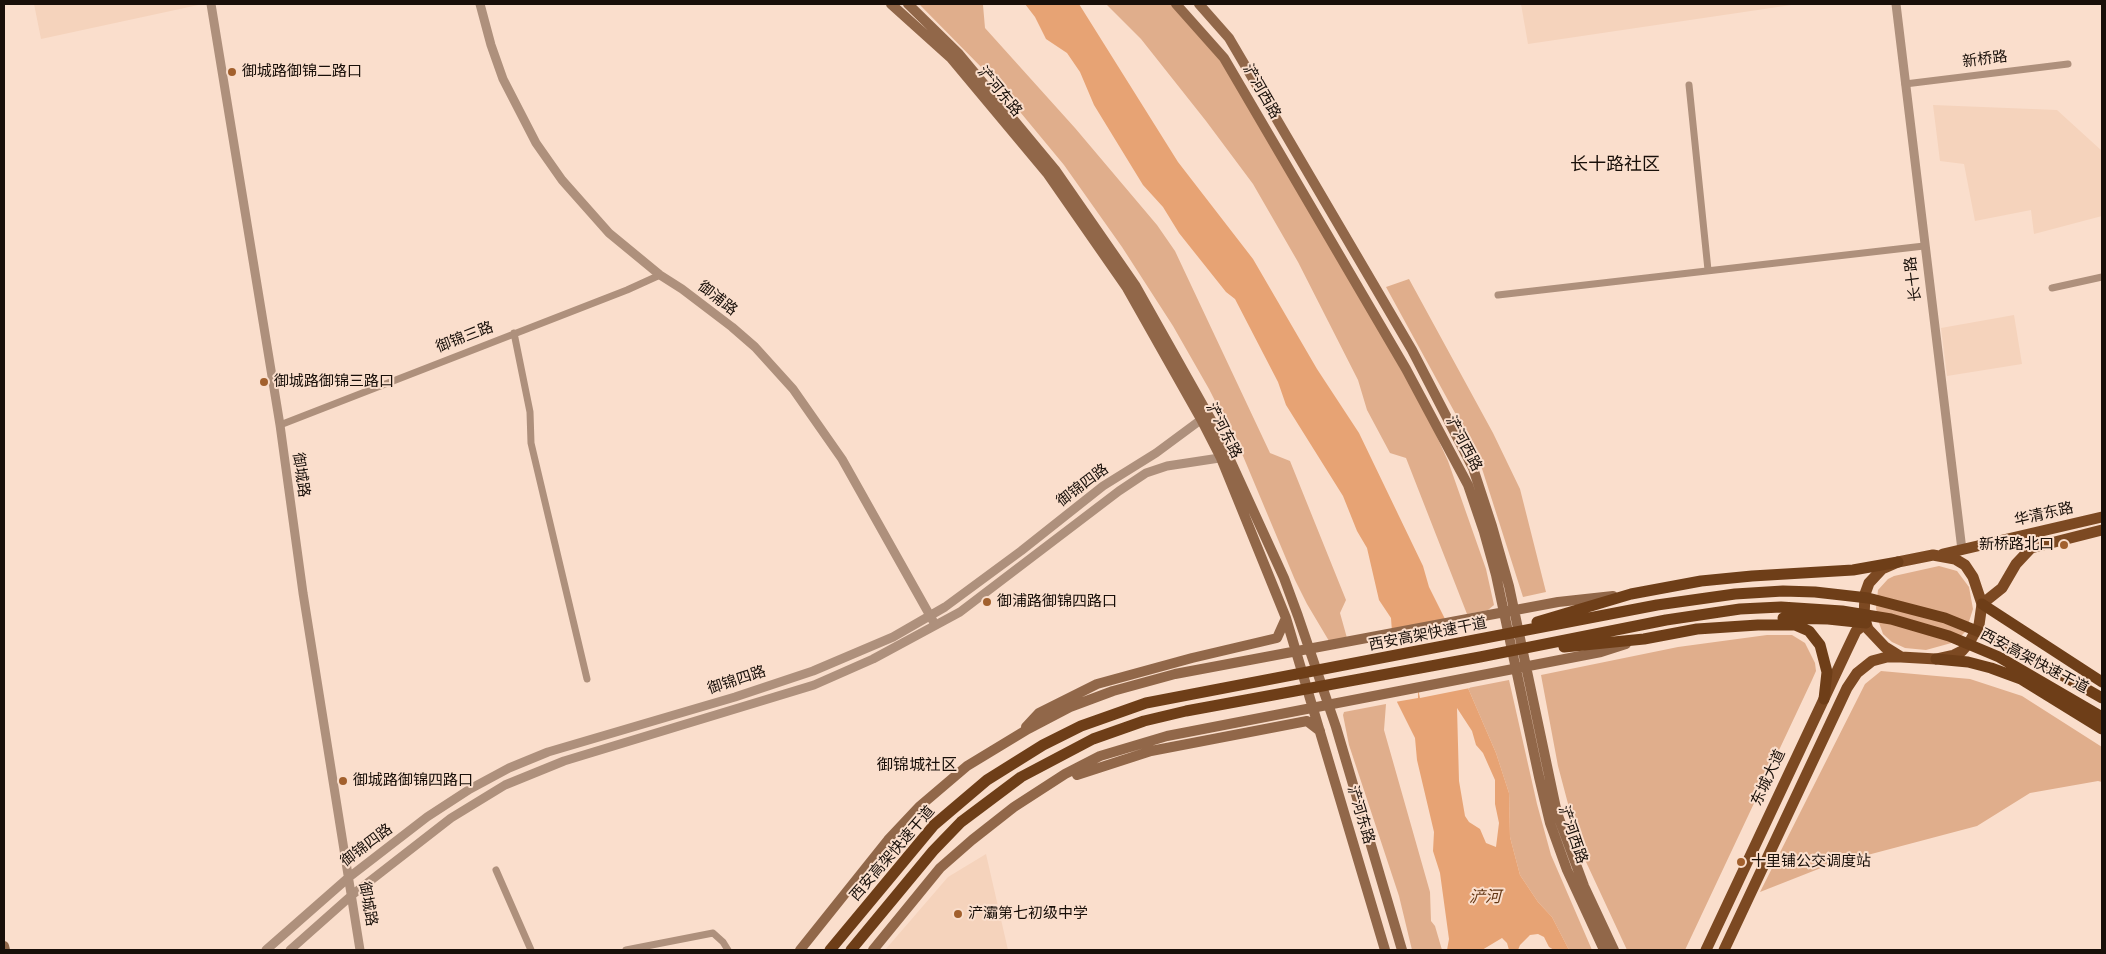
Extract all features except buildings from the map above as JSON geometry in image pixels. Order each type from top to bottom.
[{"type":"highway","points":[[1551,622],[1631,594],[1727,578],[1853,570],[1898,562]]},
{"type":"highway","name":"西安高架快速干道","points":[[830,950],[934,825],[987,780],[1035,750],[1081,726],[1146,703],[1488,639],[1551,622],[1752,592],[1815,592],[1868,598],[1926,612],[1984,633],[2038,660],[2102,698]]},
{"type":"highway","points":[[1982,604],[2102,682]]},
{"type":"highway","name":"西安高架快速干道","points":[[851,950],[933,851],[977,809],[1021,777],[1064,753],[1124,728],[1179,712],[1557,644],[1627,628],[1693,616],[1764,608],[1824,609],[1874,615],[1930,630],[1979,648],[2034,676],[2102,717]]},
{"type":"highway","points":[[1557,644],[1644,639],[1741,621],[1777,618],[1828,619],[1866,624]]},
{"type":"highway","points":[[1697,629],[1783,624],[1795,625],[1809,631],[1817,639],[1824,659],[1827,679],[1824,699]]},
{"type":"highway","points":[[1936,659],[1974,663],[2021,679],[2102,729]]},
{"type":"main road","name":"浐河东路","points":[[891,4],[951,58],[1047,173],[1127,288],[1205,416]]},
{"type":"main road","name":"浐河东路","points":[[908,4],[958,53],[1056,171],[1135,285],[1205,416],[1284,578],[1336,728],[1402,950]]},
{"type":"main road","name":"浐河西路","points":[[1176,4],[1224,58],[1406,369],[1468,485],[1494,568],[1532,749],[1550,823],[1571,879],[1604,950]]},
{"type":"main road","name":"浐河西路","points":[[1199,4],[1234,46],[1412,350],[1473,468],[1509,586],[1557,813],[1584,886],[1614,950]]},
{"type":"main road","name":"浐河东路","points":[[1226,457],[1286,618],[1385,950]]},
{"type":"main road","name":"华清东路","points":[[1933,555],[2102,517]]},
{"type":"main road","name":"华清东路","points":[[1982,604],[2002,588],[2016,564],[2031,548],[2102,530]]},
{"type":"main road","points":[[1933,555],[1956,559],[1965,566],[1977,584],[1982,604],[1978,625],[1969,643],[1954,655],[1936,659],[1901,657],[1876,638],[1866,624],[1864,601],[1869,583],[1882,569],[1898,562],[1933,555]]},
{"type":"main road","points":[[800,950],[888,840],[920,806],[967,766],[1019,734],[1070,707],[1112,692],[1175,674],[1558,602],[1631,594]]},
{"type":"main road","points":[[1019,734],[1039,713],[1096,684],[1192,658],[1277,638],[1286,618]]},
{"type":"main road","name":"东城大道","points":[[1706,950],[1779,790],[1856,632],[1866,624]]},
{"type":"main road","points":[[873,949],[940,868],[972,840],[1014,807],[1065,774],[1100,756],[1167,736],[1601,652],[1644,639]]},
{"type":"main road","name":"东城大道","points":[[1724,950],[1847,688],[1857,673],[1872,661],[1887,657],[1901,657]]},
{"type":"main road","points":[[1014,807],[1086,771],[1151,752],[1307,721],[1320,731]]},
{"type":"street","name":"御城路","points":[[211,4],[280,425],[300,574],[360,950]]},
{"type":"street","name":"御浦路","points":[[480,4],[490,45],[503,79],[536,143],[562,180],[596,220],[660,275],[682,289],[732,327],[755,347],[793,389],[824,431],[854,480],[936,626]]},
{"type":"street","name":"长十路","points":[[1896,4],[1962,550]]},
{"type":"street","name":"新桥路","points":[[1905,84],[2068,64]]},
{"type":"street","points":[[1689,85],[1708,270]]},
{"type":"street","points":[[1498,295],[1924,246]]},
{"type":"street","name":"御锦三路","points":[[280,425],[627,290],[660,275]]},
{"type":"street","points":[[2052,288],[2102,277]]},
{"type":"street","points":[[514,333],[530,412],[531,443],[587,678]]},
{"type":"street","name":"御锦四路","points":[[266,950],[348,878],[427,817],[470,789],[509,768],[548,752],[813,671],[893,637],[930,617],[1021,551],[1103,486],[1156,453],[1205,416]]},
{"type":"street","name":"御锦四路","points":[[290,950],[352,895],[451,818],[505,785],[564,762],[814,685],[874,659],[936,626],[992,589],[1112,496],[1140,477],[1167,466],[1226,457]]},
{"type":"street","points":[[496,870],[531,950]]},
{"type":"street","points":[[626,950],[713,933],[723,942],[728,950]]},
{"type":"shaded area","points":[[34,4],[203,4],[41,39]]},
{"type":"shaded area","points":[[919,4],[983,5],[985,28],[1075,128],[1157,225],[1175,251],[1270,453],[1290,461],[1346,600],[1340,613],[1347,638],[1329,641],[1307,604],[1243,456],[1209,389],[1173,326],[1122,247],[1064,165],[1016,107],[985,71]]},
{"type":"shaded area","points":[[1106,4],[1174,4],[1226,63],[1427,415],[1448,461],[1486,569],[1494,605],[1488,610],[1467,614],[1406,458],[1390,453],[1367,410],[1358,380],[1298,262],[1253,184],[1141,39]]},
{"type":"shaded area","points":[[1521,4],[1798,4],[1528,44]]},
{"type":"shaded area","points":[[1933,105],[2057,110],[2102,151],[2102,216],[2034,234],[2031,210],[1975,221],[1964,164],[1940,161]]},
{"type":"shaded area","points":[[1409,279],[1493,433],[1520,489],[1546,592],[1523,597],[1477,453],[1386,287]]},
{"type":"shaded area","points":[[2014,315],[2022,364],[1947,376],[1941,328]]},
{"type":"shaded area","points":[[1939,566],[1957,571],[1969,587],[1973,609],[1966,631],[1955,642],[1926,650],[1905,648],[1892,642],[1883,634],[1878,620],[1876,608],[1878,590],[1888,579],[1894,576]]},
{"type":"shaded area","points":[[1767,635],[1792,635],[1805,643],[1815,663],[1816,671],[1685,950],[1627,950],[1580,849],[1558,766],[1541,675],[1678,647]]},
{"type":"shaded area","points":[[1881,671],[1970,679],[2022,696],[2102,747],[2102,782],[2098,781],[2030,793],[1977,826],[1826,866],[1760,892],[1865,684]]},
{"type":"shaded area","points":[[1509,680],[1537,804],[1551,855],[1592,950],[1569,950],[1552,917],[1538,902],[1520,875],[1510,837],[1509,793],[1496,753],[1468,688]]},
{"type":"shaded area","points":[[1386,704],[1384,730],[1430,892],[1431,921],[1435,926],[1442,950],[1412,950],[1399,896],[1349,745],[1344,712]]},
{"type":"shaded area","name":"浐灞第七初级中学","points":[[986,854],[1008,950],[885,950],[948,877]]},
{"type":"water","name":"浐河","points":[[1025,4],[1079,4],[1178,162],[1253,259],[1317,369],[1359,433],[1423,566],[1429,587],[1445,619],[1468,688],[1496,753],[1509,793],[1510,837],[1520,875],[1538,902],[1552,917],[1569,950],[1554,950],[1549,947],[1544,937],[1538,934],[1530,935],[1520,945],[1518,950],[1509,950],[1507,943],[1502,938],[1482,950],[1447,950],[1449,939],[1440,873],[1433,851],[1434,832],[1417,760],[1415,738],[1397,702],[1391,618],[1379,600],[1367,548],[1357,531],[1343,496],[1286,405],[1278,382],[1235,299],[1226,292],[1179,233],[1163,207],[1143,185],[1094,105],[1080,72],[1067,53],[1046,39],[1035,17]],"holes":[[[1457,708],[1472,731],[1476,745],[1483,753],[1495,780],[1495,804],[1499,823],[1496,847],[1486,843],[1480,829],[1469,822],[1465,816],[1459,781]]]},
{"type":"pier","points":[[1448,618],[1454,632],[1470,688],[1420,698],[1418,689],[1418,698],[1395,702],[1390,679],[1389,630]]},
{"type":"place","name":"御城路御锦二路口","points":[[232,72]]},
{"type":"place","name":"御城路御锦三路口","points":[[264,382]]},
{"type":"place","name":"新桥路北口","points":[[2064,545]]},
{"type":"place","name":"御浦路御锦四路口","points":[[987,602]]},
{"type":"place","name":"御城路御锦四路口","points":[[343,781]]},
{"type":"place","name":"十里铺公交调度站","points":[[1741,862]]},
{"type":"place","name":"浐灞第七初级中学","points":[[958,914]]},
{"type":"district","name":"长十路社区","points":[[1615,166]]},
{"type":"district","name":"御锦城社区","points":[[917,766]]}]
